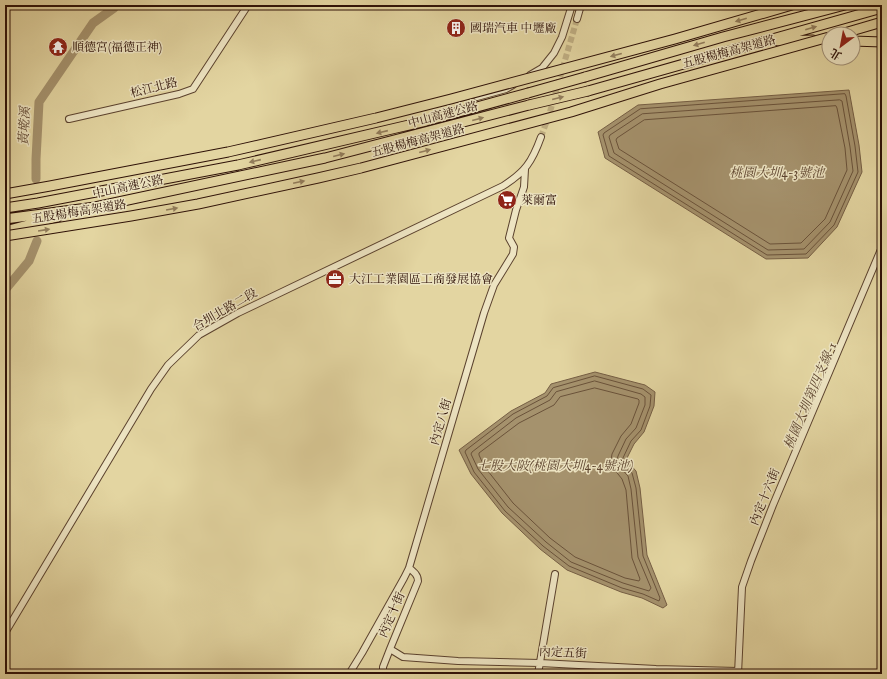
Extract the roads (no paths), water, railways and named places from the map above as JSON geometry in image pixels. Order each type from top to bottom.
[{"type":"highway","points":[[5,194],[228,152],[369,119],[451,99],[675,39],[792,5]]},
{"type":"highway","name":"中山高速公路","points":[[5,208],[238,165],[426,121],[586,77],[723,37],[845,5]]},
{"type":"highway","name":"中山高速公路","points":[[5,219],[95,207],[326,158],[528,105],[588,91],[882,8]]},
{"type":"highway","points":[[861,28],[882,22]]},
{"type":"highway","name":"五股楊梅高架道路","points":[[5,236],[131,216],[340,173],[571,112],[660,84],[821,39]]},
{"type":"highway","points":[[760,42],[821,40]]},
{"type":"highway","points":[[861,41],[882,42]]},
{"type":"highway","points":[[5,202],[38,203]]},
{"type":"highway","points":[[5,231],[95,207]]},
{"type":"street","name":"松江北路","points":[[69,119],[180,94],[193,89],[248,5]]},
{"type":"street","points":[[5,190],[87,183],[357,126],[506,89],[542,68],[554,53],[562,37],[572,5]]},
{"type":"street","points":[[577,19],[581,5]]},
{"type":"street","name":"合圳北路二段","points":[[5,633],[151,389],[168,365],[199,335],[270,297],[503,186],[525,169],[533,156],[541,137]]},
{"type":"street","name":"內定八街","points":[[349,674],[374,633],[410,568],[484,313],[494,285],[513,254],[514,247],[510,238],[516,210],[524,186],[525,169]]},
{"type":"street","name":"內定十六街","points":[[738,673],[743,585],[751,561],[773,505],[882,247]]},
{"type":"street","name":"內定十街","points":[[382,674],[383,667],[418,581],[416,574],[410,568]]},
{"type":"street","points":[[538,674],[556,574]]},
{"type":"street","name":"內定五街","points":[[390,649],[403,657],[458,661],[540,663],[738,673]]},
{"type":"water","name":"桃園大圳4-3號池","points":[[849,90],[859,145],[862,172],[837,227],[808,258],[766,259],[605,158],[598,132],[638,105]]},
{"type":"water","name":"七股大陂(桃園大圳4-4號池)","points":[[595,372],[645,385],[655,392],[654,406],[644,432],[634,444],[626,460],[636,471],[640,488],[647,555],[667,605],[663,608],[642,598],[621,592],[567,570],[540,549],[502,513],[471,474],[459,450],[511,411],[545,393],[551,384]]},
{"type":"waterway","name":"黃墘溪","points":[[36,179],[39,102],[93,23],[114,8],[115,5]]},
{"type":"waterway","name":"黃墘溪","points":[[5,290],[29,261],[37,241]]},
{"type":"tunnel","points":[[541,137],[549,115],[577,19]]},
{"type":"place","name":"國瑞汽車 中壢廠","points":[[456,28]]},
{"type":"place","name":"順德宮(福德正神)","points":[[58,47]]},
{"type":"place","name":"萊爾富","points":[[507,200]]},
{"type":"place","name":"大江工業園區工商發展協會","points":[[335,279]]},
{"type":"water label","name":"桃園大圳第四支線-1","points":[[811,396]]}]
